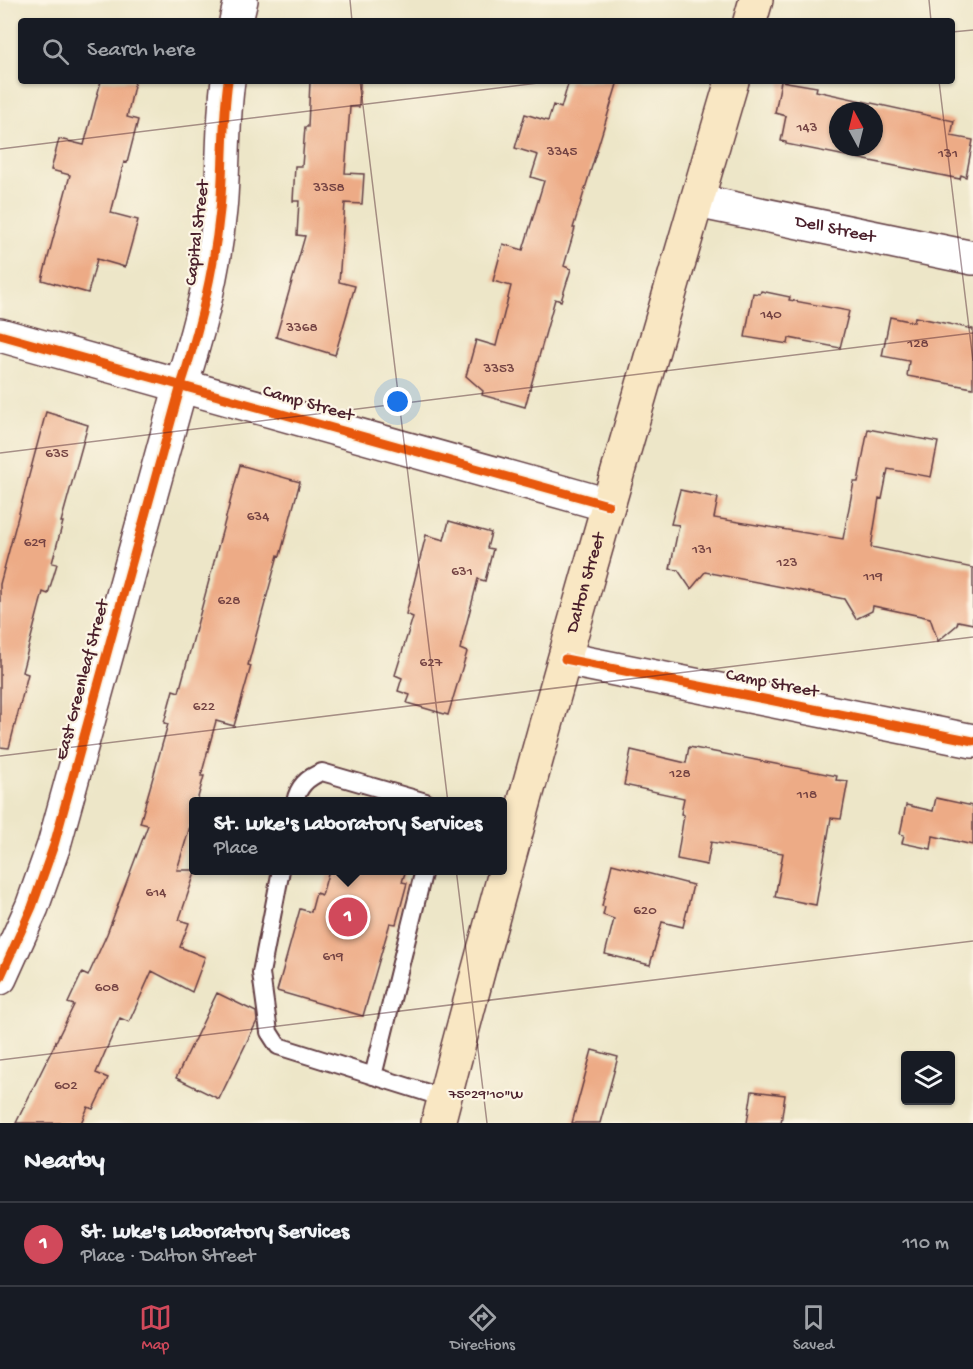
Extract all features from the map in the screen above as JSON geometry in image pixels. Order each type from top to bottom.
[{"type":"main road","points":[[751,18],[756,0]]},
{"type":"main road","name":"Dalton Street","points":[[510,825],[565,659],[731,84]]},
{"type":"main road","name":"Dalton Street","points":[[441,1110],[498,875]]},
{"type":"street","points":[[237,18],[241,0]]},
{"type":"street","name":"Capital Street","points":[[181,386],[196,342],[212,276],[220,208],[224,111],[228,84]]},
{"type":"street","name":"Dell Street","points":[[697,201],[973,258]]},
{"type":"street","name":"Camp Street","points":[[0,335],[608,505]]},
{"type":"street","name":"East Greenleaf Street","points":[[0,978],[32,907],[54,846],[181,386]]},
{"type":"street","name":"Camp Street","points":[[565,659],[973,741]]},
{"type":"lane","points":[[296,797],[309,777],[322,772],[412,797]]},
{"type":"lane","points":[[280,875],[261,973],[269,1032],[278,1046],[373,1076],[441,1110]]},
{"type":"lane","points":[[373,1076],[423,875]]},
{"type":"building","points":[[100,84],[134,84],[127,117],[138,120],[111,213],[138,220],[125,267],[97,259],[88,293],[42,280],[70,175],[51,170],[59,139],[84,145]]},
{"type":"building","points":[[310,84],[360,84],[359,107],[350,107],[345,173],[364,174],[362,204],[345,203],[339,282],[355,286],[335,355],[276,337],[305,236],[297,235],[299,201],[293,201],[295,166],[302,166],[305,127],[308,127]]},
{"type":"building","points":[[568,84],[617,84],[573,228],[575,228],[564,266],[571,269],[561,301],[555,299],[525,407],[482,395],[483,391],[466,376],[476,340],[496,346],[511,286],[493,281],[503,244],[523,250],[544,181],[531,177],[538,155],[515,148],[525,114],[548,121],[553,105],[561,108]]},
{"type":"building","points":[[780,84],[817,87],[816,91],[867,102],[829,102],[829,153],[781,141],[786,116],[775,113]]},
{"type":"building","points":[[883,106],[954,121],[951,136],[973,140],[966,177],[961,175],[960,179],[846,156],[883,156]]},
{"type":"building","points":[[761,291],[790,297],[789,300],[849,311],[840,348],[789,338],[788,344],[745,337],[753,293],[760,294]]},
{"type":"building","points":[[890,317],[914,322],[915,317],[973,329],[973,388],[907,376],[909,361],[882,356]]},
{"type":"building","points":[[46,412],[88,425],[61,522],[63,522],[52,563],[57,564],[48,594],[43,592],[22,672],[28,674],[9,748],[0,747],[0,584]]},
{"type":"building","points":[[868,429],[938,442],[931,477],[888,469],[882,499],[879,498],[871,547],[973,568],[973,624],[958,621],[957,625],[938,641],[930,618],[873,606],[872,611],[856,619],[844,599],[705,572],[691,589],[678,570],[670,569],[679,525],[671,524],[680,490],[718,498],[714,518],[843,539],[854,482],[858,482]]},
{"type":"building","points":[[240,465],[300,482],[248,665],[251,666],[234,726],[216,721],[201,776],[204,776],[198,797],[189,797],[189,830],[177,870],[189,870],[189,875],[194,875],[179,920],[189,923],[180,947],[205,957],[192,992],[152,971],[129,1022],[120,1018],[96,1073],[108,1078],[93,1109],[88,1107],[81,1123],[16,1123],[74,1005],[68,1003],[82,973],[88,976],[107,934],[148,825],[140,823],[168,724],[164,723],[173,690],[179,692]]},
{"type":"building","points":[[449,521],[491,533],[487,548],[493,549],[485,581],[478,579],[460,649],[467,652],[448,715],[407,703],[410,695],[398,691],[402,678],[395,675],[413,617],[406,614],[426,535],[444,540]]},
{"type":"building","points":[[689,747],[837,776],[836,780],[848,781],[841,819],[831,818],[816,905],[775,897],[783,853],[711,842],[707,865],[677,859],[684,815],[681,814],[684,798],[624,785],[631,750],[686,763]]},
{"type":"building","points":[[936,798],[973,806],[973,845],[933,836],[931,849],[902,843],[904,835],[900,834],[906,805],[933,811]]},
{"type":"building","points":[[612,864],[693,885],[683,927],[662,922],[650,965],[605,954],[614,919],[603,915],[605,907],[602,906]]},
{"type":"building","points":[[328,875],[404,875],[402,882],[407,883],[396,924],[390,923],[363,1016],[277,991],[300,909],[311,912],[316,893],[322,895]]},
{"type":"building","points":[[217,993],[256,1012],[257,1021],[219,1099],[176,1078]]},
{"type":"building","points":[[592,1050],[618,1057],[600,1123],[572,1123]]},
{"type":"building","points":[[752,1091],[785,1095],[781,1123],[747,1123]]},
{"type":"cycle path","points":[[0,978],[32,907],[54,845],[200,321],[217,233],[228,84]]},
{"type":"cycle path","points":[[0,335],[608,505]]},
{"type":"cycle path","points":[[565,659],[973,741]]},
{"type":"place","name":"St. Luke's Laboratory Services","points":[[348,917]]}]
